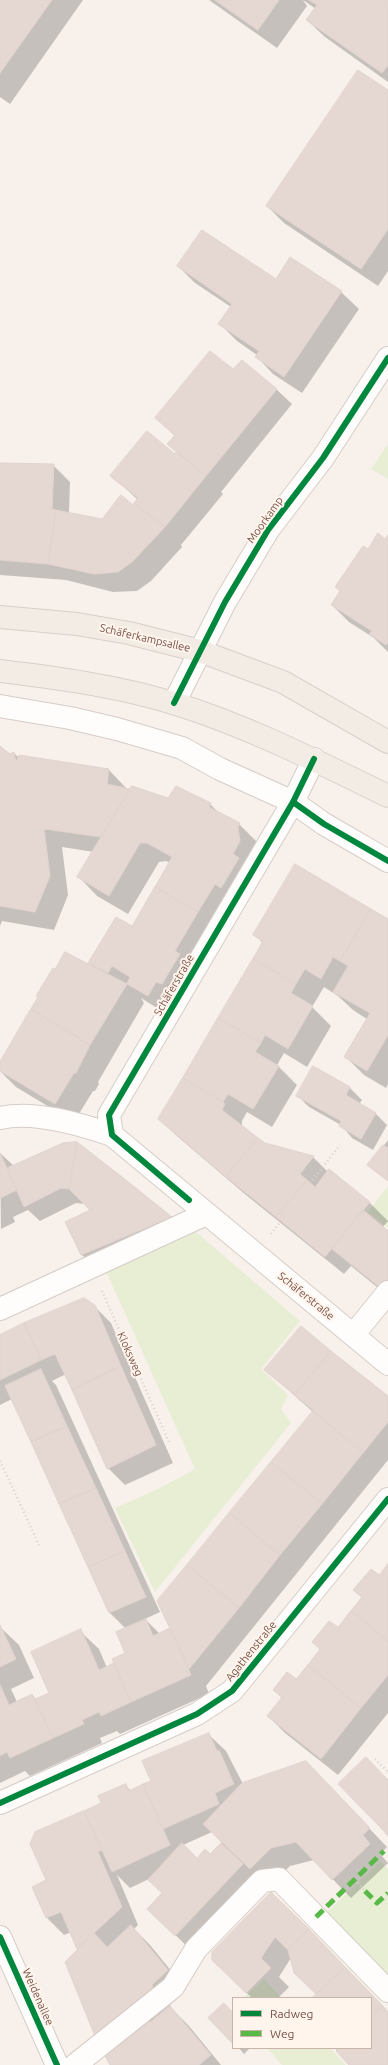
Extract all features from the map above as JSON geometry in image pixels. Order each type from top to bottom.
[{"type":"main road","name":"Schäferkampsallee","points":[[0,617],[77,624],[129,633],[200,651],[283,682],[388,742]]},
{"type":"main road","points":[[0,671],[94,684],[174,703],[262,736],[314,759],[388,796]]},
{"type":"street","name":"Moorkamp","points":[[174,703],[234,585],[268,530],[323,458],[388,358]]},
{"type":"street","points":[[0,706],[70,718],[165,742],[182,748],[220,769],[293,802],[324,824],[388,861]]},
{"type":"street","name":"Schäferstraße","points":[[314,759],[293,802],[109,1115],[112,1135],[206,1214],[354,1334],[388,1364]]},
{"type":"street","points":[[0,1118],[9,1116],[45,1118],[88,1126],[112,1135]]},
{"type":"street","points":[[0,1309],[206,1214]]},
{"type":"street","points":[[354,1334],[388,1292]]},
{"type":"street","name":"Agathenstraße","points":[[0,1804],[197,1714],[232,1691],[388,1499]]},
{"type":"street","points":[[76,2065],[173,1987],[196,1949],[262,1882],[279,1879],[388,1991]]},
{"type":"street","name":"Weidenallee","points":[[0,1937],[56,2065]]},
{"type":"path","points":[[310,1183],[340,1145]]},
{"type":"path","points":[[270,1234],[280,1220]]},
{"type":"path","points":[[0,1461],[40,1547]]},
{"type":"path","points":[[375,1759],[388,1772]]},
{"type":"path","points":[[355,1880],[365,1891]]},
{"type":"green space","points":[[388,444],[388,479],[371,469]]},
{"type":"green space","points":[[388,1186],[388,1228],[368,1212]]},
{"type":"green space","points":[[190,1227],[300,1321],[261,1369],[288,1395],[281,1409],[291,1423],[155,1592],[115,1508],[158,1489],[195,1469],[105,1269]]},
{"type":"green space","points":[[380,1861],[388,1869],[388,1980],[325,1914]]},
{"type":"green space","points":[[264,1979],[281,1997],[244,1997]]},
{"type":"green space","points":[[268,2049],[331,2049],[346,2065],[282,2065]]},
{"type":"building","points":[[0,0],[52,0],[0,73]]},
{"type":"building","points":[[215,0],[279,0],[258,30]]},
{"type":"building","points":[[309,0],[388,0],[388,65],[382,73],[306,20],[317,5]]},
{"type":"building","points":[[358,70],[388,90],[388,229],[361,269],[266,206]]},
{"type":"building","points":[[202,230],[276,279],[290,257],[342,291],[284,377],[255,357],[259,351],[218,324],[232,304],[177,266]]},
{"type":"building","points":[[210,351],[233,369],[242,360],[277,389],[206,476],[167,444],[175,435],[155,418]]},
{"type":"building","points":[[147,431],[175,454],[177,451],[206,476],[165,527],[134,503],[138,498],[110,476]]},
{"type":"building","points":[[0,463],[54,464],[52,509],[56,510],[48,564],[0,560]]},
{"type":"building","points":[[121,495],[165,527],[132,562],[118,572],[94,574],[48,564],[56,510],[102,519]]},
{"type":"building","points":[[378,533],[385,539],[388,535],[388,642],[386,645],[369,634],[372,631],[331,605],[340,591],[335,587],[363,546],[368,549]]},
{"type":"building","points":[[0,746],[10,754],[14,752],[16,762],[19,755],[109,769],[107,784],[130,789],[101,837],[44,829],[50,876],[35,912],[0,906]]},
{"type":"building","points":[[132,786],[168,798],[176,786],[211,803],[209,807],[240,823],[238,827],[240,841],[233,854],[239,858],[221,888],[215,884],[198,912],[155,887],[172,857],[147,843],[140,843],[109,896],[77,877]]},
{"type":"building","points":[[295,864],[371,909],[340,961],[333,957],[321,979],[305,969],[296,984],[253,959],[263,941],[253,935]]},
{"type":"building","points":[[155,887],[198,912],[175,951],[180,954],[162,984],[156,982],[148,996],[127,984],[130,977],[112,966],[108,973],[88,963],[116,917],[132,926]]},
{"type":"building","points":[[371,909],[388,919],[388,1035],[367,1071],[344,1057],[370,1013],[333,992],[348,966],[340,961]]},
{"type":"building","points":[[65,952],[127,984],[90,1045],[31,1009],[38,997],[36,996],[53,968],[55,969]]},
{"type":"building","points":[[253,959],[296,984],[291,993],[313,1006],[288,1049],[265,1035],[261,1043],[218,1018]]},
{"type":"building","points":[[31,1009],[90,1045],[76,1073],[74,1073],[55,1104],[0,1071],[0,1062]]},
{"type":"building","points":[[218,1018],[261,1043],[255,1052],[279,1066],[253,1109],[228,1094],[223,1102],[183,1078]]},
{"type":"building","points":[[313,1066],[350,1087],[346,1095],[376,1113],[361,1139],[339,1126],[341,1121],[296,1096]]},
{"type":"building","points":[[183,1078],[223,1102],[225,1104],[222,1110],[258,1138],[226,1177],[158,1119]]},
{"type":"building","points":[[258,1138],[265,1143],[314,1156],[300,1174],[307,1180],[276,1217],[226,1177]]},
{"type":"building","points":[[77,1142],[172,1217],[81,1255],[65,1222],[90,1210],[69,1189]]},
{"type":"building","points":[[77,1142],[69,1189],[61,1188],[24,1207],[7,1168],[63,1143]]},
{"type":"building","points":[[383,1145],[388,1148],[388,1181],[367,1165]]},
{"type":"building","points":[[0,1153],[17,1190],[0,1198]]},
{"type":"building","points":[[329,1169],[370,1202],[325,1257],[276,1217],[307,1180],[315,1187]]},
{"type":"building","points":[[363,1210],[388,1231],[388,1283],[383,1290],[332,1249]]},
{"type":"building","points":[[84,1298],[95,1305],[121,1366],[72,1390],[55,1354],[41,1360],[24,1323]]},
{"type":"building","points":[[24,1323],[41,1360],[0,1380],[0,1335]]},
{"type":"building","points":[[301,1326],[331,1351],[295,1395],[264,1370]]},
{"type":"building","points":[[331,1351],[388,1396],[388,1422],[363,1453],[295,1395]]},
{"type":"building","points":[[121,1366],[156,1445],[107,1469],[72,1390]]},
{"type":"building","points":[[41,1369],[67,1426],[31,1442],[5,1386]]},
{"type":"building","points":[[313,1411],[363,1453],[322,1504],[271,1462]]},
{"type":"building","points":[[67,1426],[96,1488],[59,1504],[31,1442]]},
{"type":"building","points":[[271,1462],[322,1504],[280,1555],[229,1513]]},
{"type":"building","points":[[96,1488],[125,1551],[88,1567],[59,1504]]},
{"type":"building","points":[[229,1513],[280,1555],[239,1608],[187,1565]]},
{"type":"building","points":[[125,1551],[146,1597],[109,1613],[88,1567]]},
{"type":"building","points":[[388,1564],[388,1641],[351,1611],[362,1597],[353,1590],[371,1569],[379,1575]]},
{"type":"building","points":[[187,1565],[239,1608],[189,1669],[157,1601]]},
{"type":"building","points":[[351,1611],[388,1641],[388,1675],[361,1708],[308,1665],[320,1649],[312,1642],[329,1621],[338,1627]]},
{"type":"building","points":[[146,1619],[153,1636],[170,1628],[191,1675],[131,1702],[112,1659],[125,1653],[116,1632]]},
{"type":"building","points":[[0,1625],[16,1659],[0,1667]]},
{"type":"building","points":[[81,1629],[99,1670],[114,1663],[131,1702],[101,1716],[99,1712],[82,1720],[84,1724],[53,1738],[35,1699],[49,1693],[31,1652]]},
{"type":"building","points":[[308,1665],[361,1708],[321,1759],[267,1716],[282,1697],[273,1690],[287,1672],[296,1679]]},
{"type":"building","points":[[0,1685],[9,1705],[32,1694],[53,1738],[10,1758],[7,1752],[0,1756]]},
{"type":"building","points":[[209,1733],[217,1751],[219,1750],[234,1784],[215,1793],[219,1804],[163,1829],[143,1784],[151,1781],[142,1761]]},
{"type":"building","points":[[366,1757],[388,1780],[388,1821],[381,1828],[338,1784]]},
{"type":"building","points":[[306,1761],[370,1828],[363,1835],[370,1844],[332,1880],[296,1842],[271,1848],[250,1869],[203,1824],[242,1783]]},
{"type":"building","points":[[126,1784],[129,1791],[143,1784],[170,1845],[112,1872],[84,1811],[101,1803],[98,1796]]},
{"type":"building","points":[[84,1811],[102,1850],[98,1852],[122,1907],[77,1949],[61,1912],[46,1918],[32,1887],[46,1880],[30,1844],[35,1832]]},
{"type":"building","points":[[388,1821],[388,1836],[381,1828]]},
{"type":"building","points":[[182,1843],[197,1858],[205,1849],[210,1854],[221,1843],[243,1864],[175,1936],[147,1909],[162,1893],[148,1880]]},
{"type":"building","points":[[271,1892],[309,1929],[288,1950],[275,1937],[261,1958],[271,1968],[246,1993],[212,1960],[212,1952]]},
{"type":"building","points":[[131,1925],[168,1970],[152,1985],[153,1991],[95,2036],[65,1962],[94,1933],[107,1947]]},
{"type":"building","points":[[309,1929],[345,1967],[316,1994],[294,1973],[288,1950]]},
{"type":"building","points":[[345,1967],[383,2006],[372,2016],[372,1997],[313,1997]]},
{"type":"building","points":[[224,2003],[232,2012],[232,2043],[208,2018]]},
{"type":"building","points":[[170,2006],[211,2055],[199,2065],[110,2065],[104,2054],[144,2021],[150,2022]]},
{"type":"building","points":[[383,2006],[388,2012],[388,2065],[349,2065],[336,2051],[338,2049],[372,2049],[372,2016]]},
{"type":"marked path","points":[[316,1917],[384,1851]]},
{"type":"marked path","points":[[365,1891],[377,1903],[388,1893]]},
{"type":"cycle path","points":[[174,703],[225,602],[268,530],[323,458],[388,358]]},
{"type":"cycle path","points":[[189,1200],[112,1135],[109,1115],[293,802],[314,759]]},
{"type":"cycle path","points":[[293,802],[324,824],[388,861]]},
{"type":"cycle path","points":[[0,1803],[197,1714],[232,1691],[388,1499]]},
{"type":"cycle path","points":[[0,1937],[57,2065]]}]
